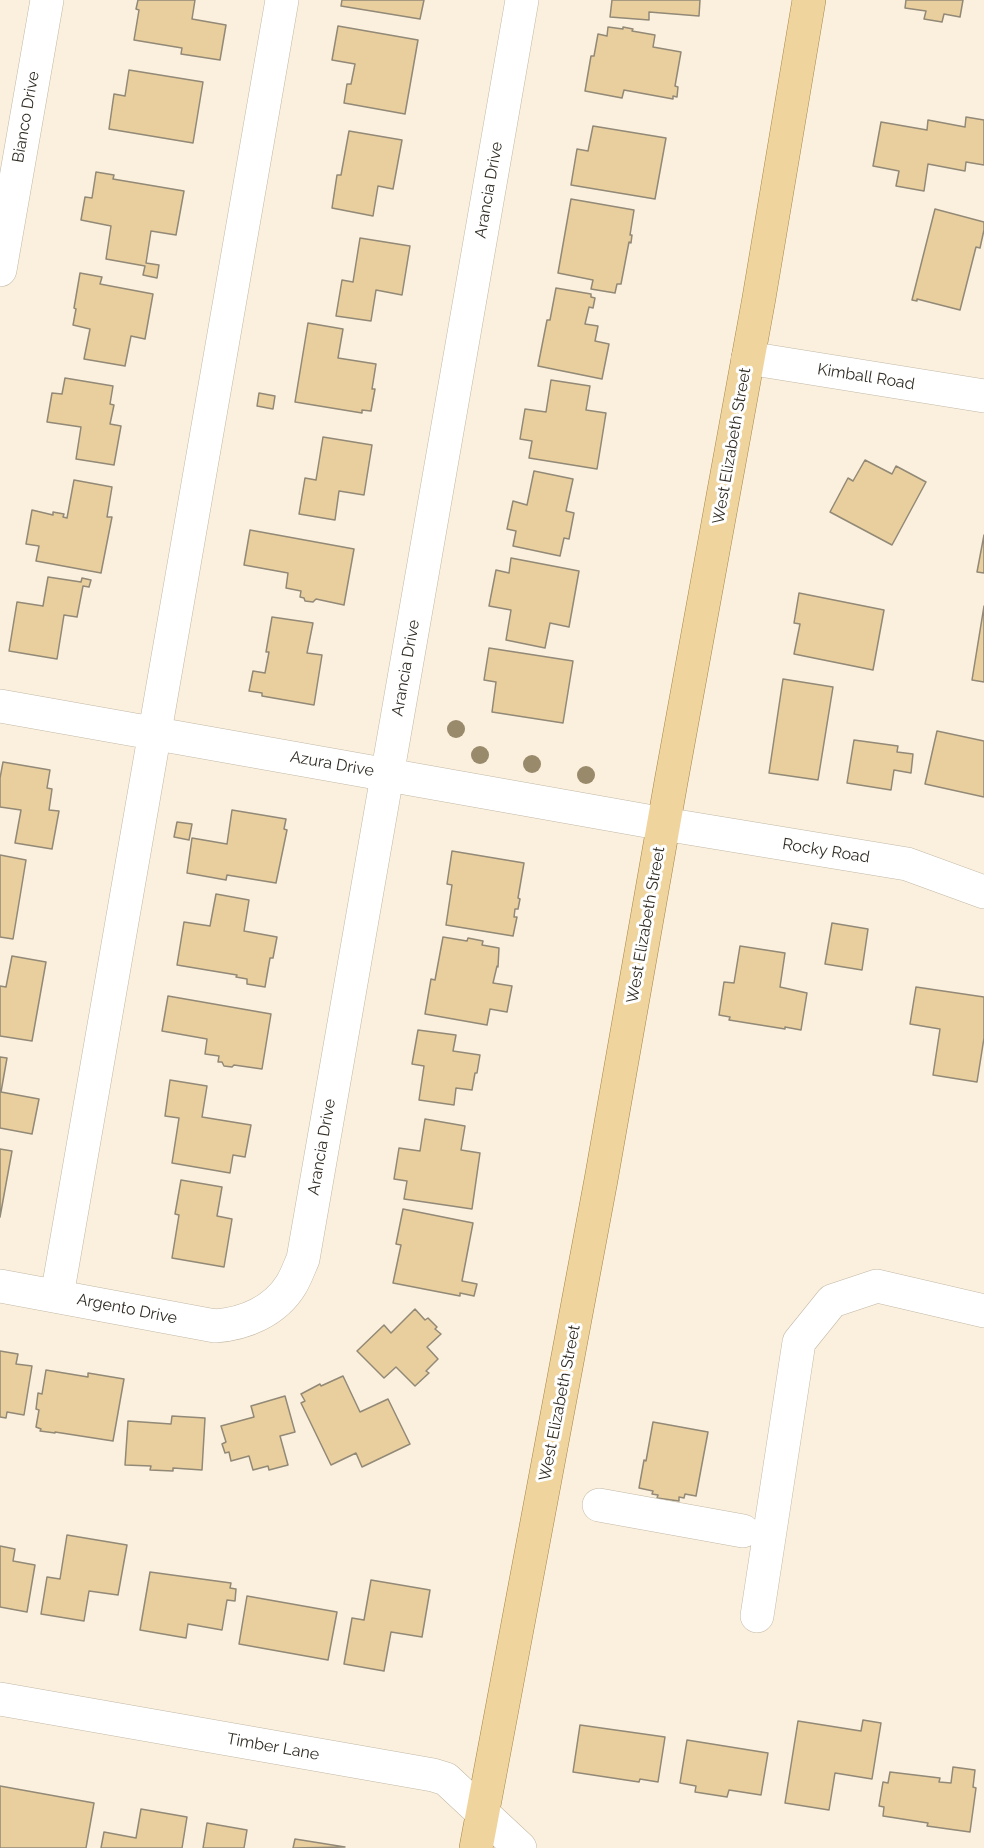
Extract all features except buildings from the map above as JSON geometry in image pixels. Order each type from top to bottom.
[{"type":"main road","name":"West Elizabeth Street","points":[[476,1848],[576,1316],[748,358],[809,0]]},
{"type":"street","name":"Bianco Drive","points":[[0,270],[46,0]]},
{"type":"street","points":[[57,1296],[282,0]]},
{"type":"street","name":"Arancia Drive","points":[[254,1318],[274,1305],[291,1286],[303,1259],[522,0]]},
{"type":"street","name":"Kimball Road","points":[[748,358],[984,396]]},
{"type":"street","name":"Azura Drive","points":[[0,706],[664,824]]},
{"type":"street","name":"Rocky Road","points":[[664,824],[907,864],[984,892]]},
{"type":"street","name":"Argento Drive","points":[[0,1286],[215,1326],[229,1325],[254,1318]]},
{"type":"street","points":[[757,1616],[800,1342],[832,1301],[877,1286],[984,1311]]},
{"type":"street","points":[[599,1505],[744,1531]]},
{"type":"street","name":"Timber Lane","points":[[0,1699],[433,1775],[446,1779],[520,1848]]}]
